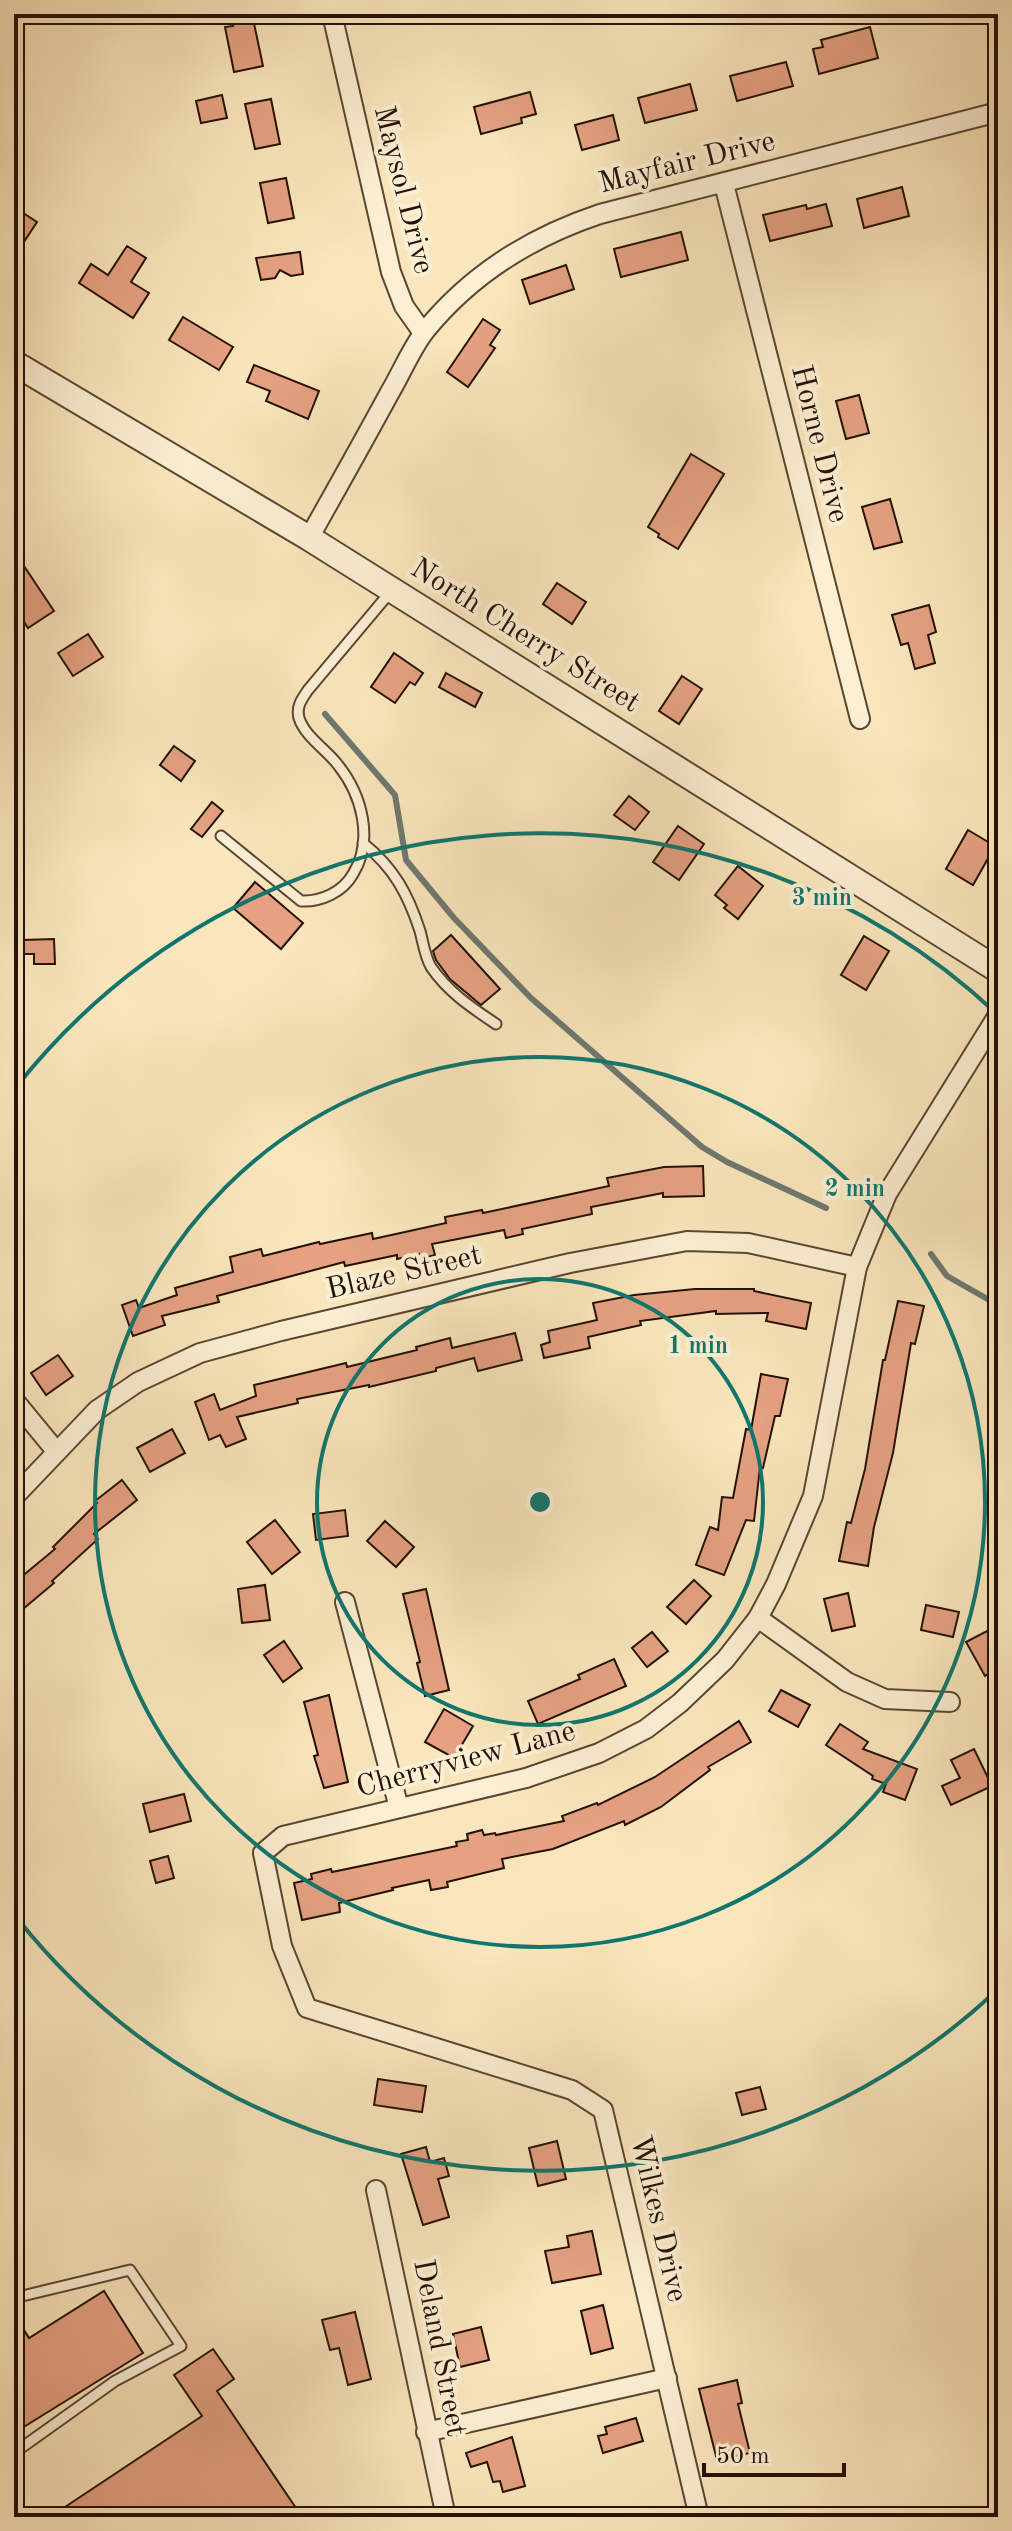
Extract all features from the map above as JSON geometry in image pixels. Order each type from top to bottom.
[{"type":"street","name":"Maysol Drive","points":[[332,14],[391,272],[404,306],[423,333]]},
{"type":"street","name":"Mayfair Drive","points":[[423,333],[461,292],[493,265],[560,227],[600,214],[998,112]]},
{"type":"street","name":"Horne Drive","points":[[724,184],[860,719]]},
{"type":"street","points":[[309,538],[423,333]]},
{"type":"street","name":"North Cherry Street","points":[[14,363],[309,538],[998,970]]},
{"type":"street","name":"Cherryview Lane","points":[[435,2049],[307,2008],[282,1946],[263,1853],[283,1836],[526,1778],[599,1753],[646,1729],[680,1703],[725,1660],[758,1618],[776,1584],[813,1496],[857,1267],[887,1194],[998,1015]]},
{"type":"street","name":"Blaze Street","points":[[14,1497],[56,1451],[107,1403],[138,1382],[200,1353],[570,1263],[687,1241],[748,1243],[857,1267]]},
{"type":"street","points":[[14,1400],[56,1451]]},
{"type":"street","points":[[345,1602],[399,1808]]},
{"type":"street","points":[[758,1618],[847,1682],[885,1699],[950,1702]]},
{"type":"street","name":"Wilkes Drive","points":[[435,2049],[572,2090],[603,2110],[699,2517]]},
{"type":"street","name":"Deland Street","points":[[376,2190],[446,2517]]},
{"type":"street","points":[[426,2432],[667,2378]]},
{"type":"lane","points":[[221,836],[301,901],[311,901],[339,890],[351,879],[363,843],[360,805],[352,785],[338,765],[305,729],[299,718],[298,706],[392,590]]},
{"type":"lane","points":[[363,843],[384,860],[401,884],[430,965],[461,1002],[496,1024]]},
{"type":"lane","points":[[14,2298],[130,2270],[181,2346],[115,2381],[14,2453]]},
{"type":"building","points":[[231,14],[252,14],[263,66],[234,72],[225,27],[233,26]]},
{"type":"building","points":[[870,27],[878,58],[819,74],[813,49],[823,47],[821,40]]},
{"type":"building","points":[[786,62],[793,86],[737,101],[730,76]]},
{"type":"building","points":[[690,84],[697,110],[645,123],[638,98]]},
{"type":"building","points":[[530,92],[536,114],[521,118],[522,123],[481,134],[474,107]]},
{"type":"building","points":[[222,95],[227,118],[201,123],[196,101]]},
{"type":"building","points":[[271,99],[280,144],[255,149],[245,104]]},
{"type":"building","points":[[613,115],[619,140],[582,150],[575,125]]},
{"type":"building","points":[[286,178],[294,218],[268,223],[260,183]]},
{"type":"building","points":[[902,187],[909,216],[864,228],[857,199]]},
{"type":"building","points":[[826,204],[832,226],[770,241],[763,215],[806,205],[807,209]]},
{"type":"building","points":[[14,207],[37,222],[14,257]]},
{"type":"building","points":[[681,232],[688,260],[621,277],[614,249]]},
{"type":"building","points":[[127,246],[146,258],[131,282],[149,293],[133,318],[79,283],[91,264],[108,275]]},
{"type":"building","points":[[300,252],[303,274],[291,276],[280,270],[275,278],[261,280],[256,258]]},
{"type":"building","points":[[566,265],[574,289],[530,304],[522,280]]},
{"type":"building","points":[[183,317],[233,347],[219,370],[169,340]]},
{"type":"building","points":[[483,319],[500,330],[490,345],[495,348],[468,387],[447,372]]},
{"type":"building","points":[[254,365],[319,391],[308,419],[266,401],[270,391],[247,382]]},
{"type":"building","points":[[859,395],[869,433],[846,439],[836,401]]},
{"type":"building","points":[[691,454],[724,474],[678,549],[648,527]]},
{"type":"building","points":[[890,499],[902,542],[874,549],[862,507]]},
{"type":"building","points":[[14,551],[54,611],[28,628],[14,606]]},
{"type":"building","points":[[557,583],[586,602],[572,624],[543,604]]},
{"type":"building","points":[[929,605],[936,632],[928,635],[935,663],[915,669],[908,643],[901,645],[892,615]]},
{"type":"building","points":[[88,634],[103,657],[73,676],[58,653]]},
{"type":"building","points":[[394,653],[423,673],[415,685],[410,682],[395,703],[371,687]]},
{"type":"building","points":[[446,673],[482,693],[475,707],[439,687]]},
{"type":"building","points":[[682,676],[702,689],[679,724],[659,711]]},
{"type":"building","points":[[174,746],[195,761],[181,781],[160,765]]},
{"type":"building","points":[[629,796],[649,812],[635,830],[614,815]]},
{"type":"building","points":[[212,802],[223,811],[202,837],[191,829]]},
{"type":"building","points":[[678,826],[704,844],[679,880],[653,862]]},
{"type":"building","points":[[968,830],[995,846],[973,885],[946,869]]},
{"type":"building","points":[[738,866],[763,886],[738,919],[724,908],[727,905],[715,895]]},
{"type":"building","points":[[255,882],[303,923],[281,949],[233,908]]},
{"type":"building","points":[[451,935],[500,989],[481,1005],[450,979],[436,960],[433,951]]},
{"type":"building","points":[[864,936],[889,951],[866,990],[841,975]]},
{"type":"building","points":[[54,939],[55,964],[34,964],[34,954],[22,954],[22,940]]},
{"type":"building","points":[[703,1166],[704,1196],[663,1197],[663,1193],[591,1207],[592,1214],[522,1229],[523,1234],[506,1238],[504,1230],[432,1244],[435,1255],[420,1259],[419,1254],[397,1259],[397,1255],[345,1266],[344,1262],[217,1296],[219,1302],[162,1316],[165,1325],[133,1336],[122,1305],[136,1300],[139,1308],[177,1295],[175,1288],[233,1272],[230,1257],[261,1249],[263,1256],[372,1233],[373,1239],[446,1223],[445,1217],[482,1210],[483,1213],[609,1186],[607,1178],[664,1167]]},
{"type":"building","points":[[695,1289],[754,1289],[811,1303],[806,1329],[766,1321],[768,1313],[716,1314],[716,1311],[640,1321],[641,1325],[588,1337],[590,1348],[544,1358],[541,1345],[550,1342],[548,1331],[597,1320],[593,1303]]},
{"type":"building","points":[[898,1301],[924,1306],[915,1344],[911,1343],[893,1453],[874,1527],[868,1566],[839,1561],[847,1522],[851,1523],[865,1469],[883,1360]]},
{"type":"building","points":[[515,1333],[522,1360],[478,1371],[474,1358],[436,1368],[436,1371],[369,1387],[297,1399],[298,1403],[237,1417],[246,1439],[226,1447],[220,1435],[209,1440],[195,1402],[214,1394],[220,1410],[256,1396],[254,1385],[346,1363],[347,1367],[417,1350],[416,1347],[450,1338],[452,1348]]},
{"type":"building","points":[[58,1355],[73,1376],[46,1395],[31,1373]]},
{"type":"building","points":[[761,1374],[788,1379],[780,1416],[775,1416],[763,1468],[760,1467],[754,1521],[746,1520],[724,1575],[696,1565],[710,1527],[718,1530],[722,1497],[733,1498],[746,1429],[751,1430]]},
{"type":"building","points":[[172,1429],[185,1453],[150,1472],[137,1448]]},
{"type":"building","points":[[122,1480],[137,1500],[94,1534],[98,1539],[23,1609],[14,1597],[14,1583],[55,1549],[53,1547],[97,1503],[95,1501]]},
{"type":"building","points":[[345,1510],[348,1536],[316,1540],[313,1514]]},
{"type":"building","points":[[275,1520],[300,1552],[272,1574],[247,1542]]},
{"type":"building","points":[[385,1521],[414,1547],[396,1567],[367,1541]]},
{"type":"building","points":[[694,1580],[711,1596],[686,1624],[667,1607]]},
{"type":"building","points":[[265,1585],[270,1620],[242,1623],[238,1589]]},
{"type":"building","points":[[426,1589],[449,1690],[425,1696],[403,1594]]},
{"type":"building","points":[[848,1593],[855,1626],[832,1631],[824,1599]]},
{"type":"building","points":[[926,1605],[959,1612],[953,1637],[921,1630]]},
{"type":"building","points":[[987,1631],[998,1650],[998,1669],[985,1676],[966,1642]]},
{"type":"building","points":[[652,1632],[668,1651],[647,1667],[632,1648]]},
{"type":"building","points":[[284,1641],[302,1668],[283,1682],[264,1655]]},
{"type":"building","points":[[614,1659],[626,1686],[538,1724],[528,1701],[580,1679],[578,1675]]},
{"type":"building","points":[[781,1690],[810,1705],[798,1727],[769,1711]]},
{"type":"building","points":[[329,1695],[348,1782],[324,1788],[314,1756],[318,1755],[304,1702]]},
{"type":"building","points":[[444,1709],[473,1726],[454,1758],[425,1742]]},
{"type":"building","points":[[739,1721],[751,1742],[708,1767],[710,1770],[661,1807],[625,1825],[624,1821],[553,1849],[502,1859],[504,1868],[447,1882],[448,1887],[431,1890],[429,1880],[392,1888],[339,1903],[340,1912],[302,1920],[294,1883],[312,1879],[311,1874],[457,1846],[456,1842],[468,1840],[467,1834],[482,1830],[484,1835],[496,1835],[564,1821],[562,1816],[598,1805],[655,1777]]},
{"type":"building","points":[[840,1724],[868,1742],[863,1749],[917,1769],[905,1800],[883,1792],[886,1784],[872,1779],[873,1776],[826,1745]]},
{"type":"building","points":[[974,1749],[992,1786],[951,1805],[942,1786],[960,1778],[951,1760]]},
{"type":"building","points":[[184,1794],[191,1821],[150,1832],[143,1804]]},
{"type":"building","points":[[168,1856],[174,1878],[156,1883],[150,1861]]},
{"type":"building","points":[[378,2079],[426,2086],[422,2112],[374,2105]]},
{"type":"building","points":[[760,2087],[766,2109],[742,2115],[736,2093]]},
{"type":"building","points":[[557,2141],[566,2179],[538,2186],[529,2148]]},
{"type":"building","points":[[426,2147],[430,2162],[444,2158],[449,2176],[438,2179],[449,2217],[423,2225],[401,2154]]},
{"type":"building","points":[[592,2231],[601,2274],[552,2283],[545,2251],[569,2247],[567,2236]]},
{"type":"building","points":[[104,2291],[143,2353],[14,2433],[14,2314],[29,2338]]},
{"type":"building","points":[[603,2305],[613,2348],[591,2354],[581,2311]]},
{"type":"building","points":[[355,2312],[371,2379],[348,2385],[339,2348],[330,2350],[322,2320]]},
{"type":"building","points":[[481,2327],[489,2360],[460,2367],[453,2334]]},
{"type":"building","points":[[213,2349],[234,2379],[217,2391],[302,2517],[50,2517],[202,2416],[174,2375]]},
{"type":"building","points":[[737,2380],[742,2403],[738,2404],[750,2453],[717,2460],[699,2389]]},
{"type":"building","points":[[636,2418],[643,2441],[603,2453],[598,2436],[607,2434],[605,2427]]},
{"type":"building","points":[[512,2437],[525,2486],[503,2492],[500,2481],[493,2482],[487,2462],[471,2467],[466,2453]]},
{"type":"waterway","points":[[14,522],[20,528]]},
{"type":"waterway","points":[[325,714],[395,795],[406,860],[454,918],[531,998],[702,1147],[727,1162],[826,1208]]},
{"type":"waterway","points":[[931,1254],[947,1276],[998,1305]]}]
